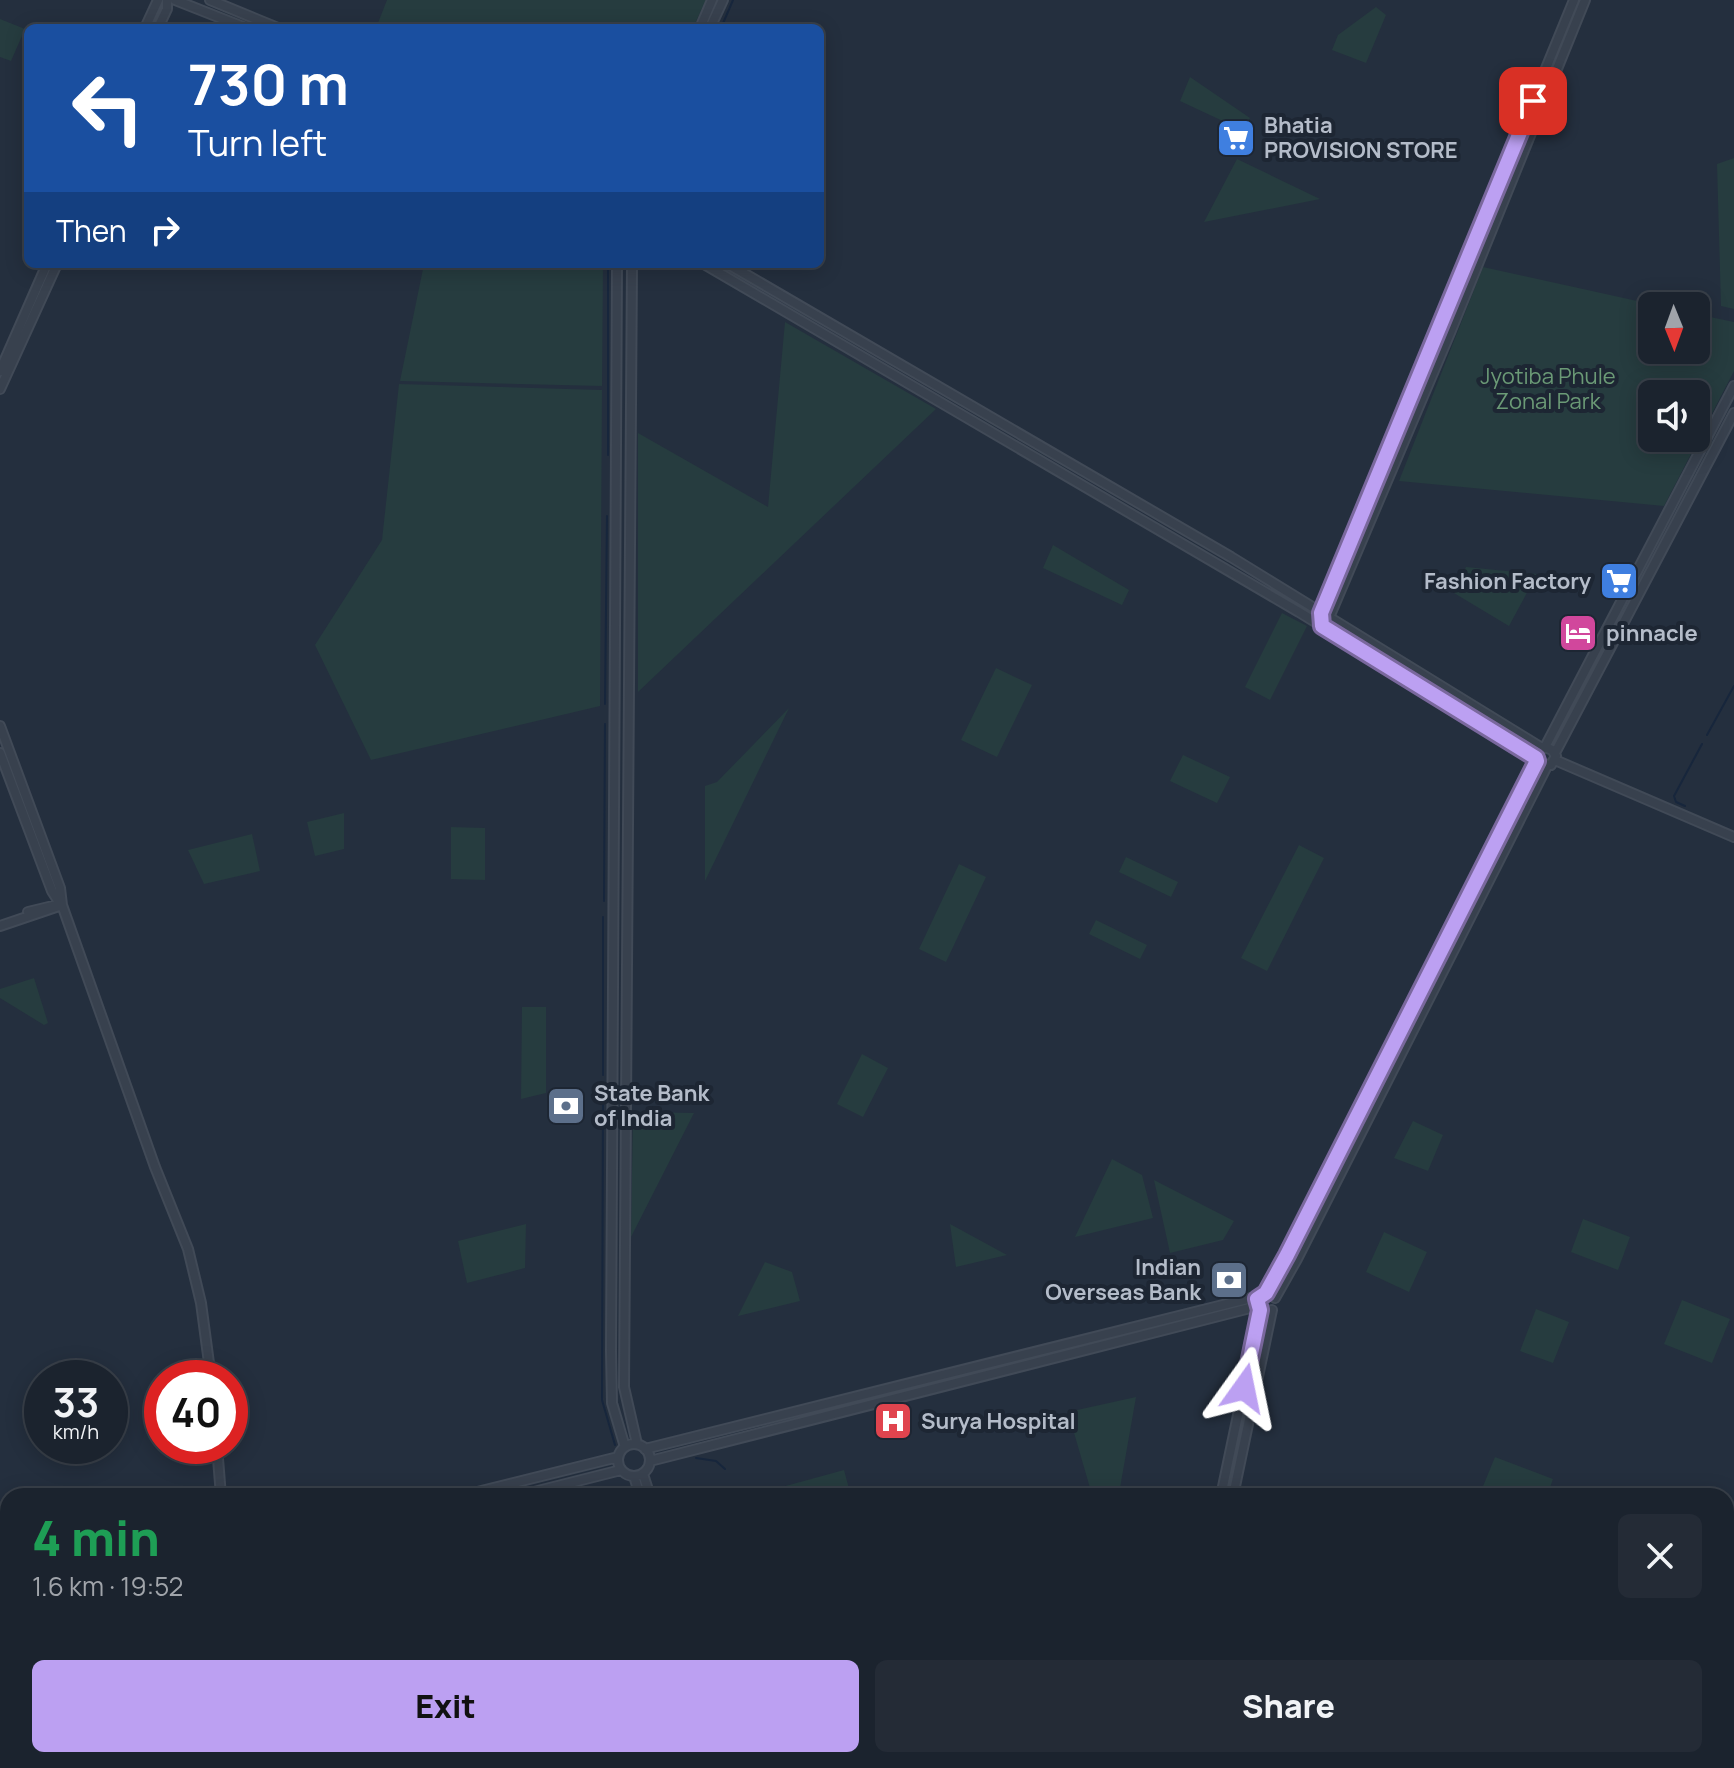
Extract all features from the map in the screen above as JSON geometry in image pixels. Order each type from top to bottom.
[{"type":"street","points":[[147,24],[158,0]]},
{"type":"street","points":[[160,24],[167,9],[167,0]]},
{"type":"street","points":[[175,0],[236,24]]},
{"type":"street","points":[[210,0],[268,24]]},
{"type":"street","points":[[702,24],[712,0]]},
{"type":"street","points":[[712,24],[723,0]]},
{"type":"street","points":[[1322,626],[1321,613],[1574,0]]},
{"type":"street","points":[[1322,626],[1330,619],[1361,547],[1585,0]]},
{"type":"street","points":[[0,371],[45,268]]},
{"type":"street","points":[[1,386],[55,268]]},
{"type":"street","points":[[617,268],[611,1351],[612,1403],[625,1447]]},
{"type":"street","points":[[632,268],[624,1387],[641,1447],[650,1461]]},
{"type":"street","points":[[711,268],[1322,626],[1547,766]]},
{"type":"street","points":[[735,268],[1231,557],[1555,756],[1734,837]]},
{"type":"street","points":[[1223,1488],[1262,1294],[1287,1255],[1537,759],[1734,386]]},
{"type":"street","points":[[1235,1488],[1272,1310],[1276,1305],[1275,1298],[1547,766],[1730,430],[1734,413]]},
{"type":"street","points":[[1715,421],[1730,430]]},
{"type":"street","points":[[1351,543],[1361,547]]},
{"type":"street","points":[[0,726],[60,888],[62,905],[155,1167],[188,1249],[201,1303],[209,1360]]},
{"type":"street","points":[[0,753],[52,891],[62,905]]},
{"type":"street","points":[[0,923],[62,905]]},
{"type":"street","points":[[625,1447],[641,1447],[1262,1294],[1275,1298]]},
{"type":"street","points":[[640,1488],[639,1475],[650,1461],[1259,1308],[1272,1310]]},
{"type":"street","points":[[493,1488],[618,1457],[625,1447]]},
{"type":"street","points":[[618,1457],[625,1474],[639,1475]]},
{"type":"street","points":[[218,1464],[220,1488]]},
{"type":"street","points":[[550,1488],[621,1470]]},
{"type":"street","points":[[639,1475],[646,1488]]},
{"type":"green space","points":[[387,0],[706,0],[695,24],[378,24]]},
{"type":"green space","points":[[1376,7],[1386,15],[1366,63],[1332,50],[1338,35]]},
{"type":"green space","points":[[0,19],[24,31],[11,61],[0,57]]},
{"type":"green space","points":[[1190,77],[1250,118],[1242,130],[1180,101]]},
{"type":"green space","points":[[1734,158],[1734,309],[1721,306],[1717,164]]},
{"type":"green space","points":[[1237,159],[1320,199],[1204,222]]},
{"type":"green space","name":"Jyotiba Phule Zonal Park","points":[[1483,267],[1638,301],[1638,364],[1710,364],[1710,317],[1734,322],[1734,371],[1710,417],[1710,380],[1638,380],[1638,452],[1692,452],[1664,506],[1399,481]]},
{"type":"green space","points":[[423,268],[603,268],[602,386],[400,381]]},
{"type":"green space","points":[[785,322],[936,409],[638,692],[638,433],[768,507]]},
{"type":"green space","points":[[399,384],[602,390],[600,706],[371,760],[315,645],[382,540]]},
{"type":"green space","points":[[1053,545],[1129,590],[1122,605],[1043,568]]},
{"type":"green space","points":[[1466,567],[1537,574],[1509,626],[1454,593]]},
{"type":"green space","points":[[1282,613],[1307,626],[1270,700],[1245,687]]},
{"type":"green space","points":[[996,668],[1032,685],[997,757],[961,740]]},
{"type":"green space","points":[[789,708],[705,881],[705,786],[717,782]]},
{"type":"green space","points":[[1183,755],[1230,777],[1217,803],[1170,781]]},
{"type":"green space","points":[[344,813],[344,849],[315,856],[307,822]]},
{"type":"green space","points":[[451,827],[485,828],[485,880],[451,879]]},
{"type":"green space","points":[[252,834],[260,871],[204,884],[188,850]]},
{"type":"green space","points":[[1299,845],[1324,858],[1267,971],[1241,958]]},
{"type":"green space","points":[[1126,857],[1178,882],[1171,897],[1119,872]]},
{"type":"green space","points":[[959,864],[986,877],[946,962],[919,949]]},
{"type":"green space","points":[[1096,920],[1147,945],[1140,959],[1089,934]]},
{"type":"green space","points":[[34,978],[48,1023],[44,1025],[0,998],[0,989]]},
{"type":"green space","points":[[522,1007],[546,1007],[546,1093],[521,1099]]},
{"type":"green space","points":[[862,1054],[888,1068],[863,1117],[837,1104]]},
{"type":"green space","points":[[633,1112],[694,1113],[631,1237]]},
{"type":"green space","points":[[1413,1121],[1443,1135],[1428,1171],[1394,1158]]},
{"type":"green space","points":[[1112,1159],[1142,1175],[1153,1218],[1075,1237]]},
{"type":"green space","points":[[1154,1180],[1234,1221],[1223,1240],[1170,1253]]},
{"type":"green space","points":[[1583,1219],[1630,1237],[1618,1270],[1571,1252]]},
{"type":"green space","points":[[526,1224],[525,1268],[467,1283],[458,1241]]},
{"type":"green space","points":[[950,1224],[1007,1255],[956,1267]]},
{"type":"green space","points":[[1384,1232],[1427,1252],[1409,1292],[1366,1272]]},
{"type":"green space","points":[[765,1262],[792,1272],[800,1301],[738,1316]]},
{"type":"green space","points":[[1682,1300],[1730,1319],[1712,1363],[1664,1344]]},
{"type":"green space","points":[[1536,1309],[1569,1322],[1553,1363],[1520,1351]]},
{"type":"green space","points":[[1136,1397],[1120,1488],[1090,1488],[1068,1412]]},
{"type":"green space","points":[[1495,1457],[1553,1479],[1550,1488],[1482,1488]]},
{"type":"green space","points":[[844,1470],[849,1488],[782,1488]]},
{"type":"waterway","points":[[723,24],[733,0]]},
{"type":"waterway","points":[[608,268],[608,455]]},
{"type":"waterway","points":[[605,704],[607,516]]},
{"type":"waterway","points":[[1707,735],[1734,686]]},
{"type":"waterway","points":[[604,901],[605,724]]},
{"type":"waterway","points":[[1685,806],[1676,802],[1674,796],[1702,744]]},
{"type":"waterway","points":[[603,917],[603,1075]]},
{"type":"waterway","points":[[603,1091],[602,1400],[615,1445]]},
{"type":"waterway","points":[[696,1458],[716,1461],[725,1469]]},
{"type":"place","name":"Bhatia PROVISION STORE","points":[[1236,138]]},
{"type":"place","name":"Fashion Factory","points":[[1619,581]]},
{"type":"place","name":"pinnacle","points":[[1578,633]]},
{"type":"place","name":"State Bank of India","points":[[566,1106]]},
{"type":"place","name":"Indian Overseas Bank","points":[[1229,1280]]},
{"type":"place","name":"Surya Hospital","points":[[893,1421]]},
{"type":"route","points":[[1244,1388],[1260,1310],[1257,1299],[1266,1293],[1287,1255],[1537,761],[1322,626],[1321,613],[1533,101]]}]
